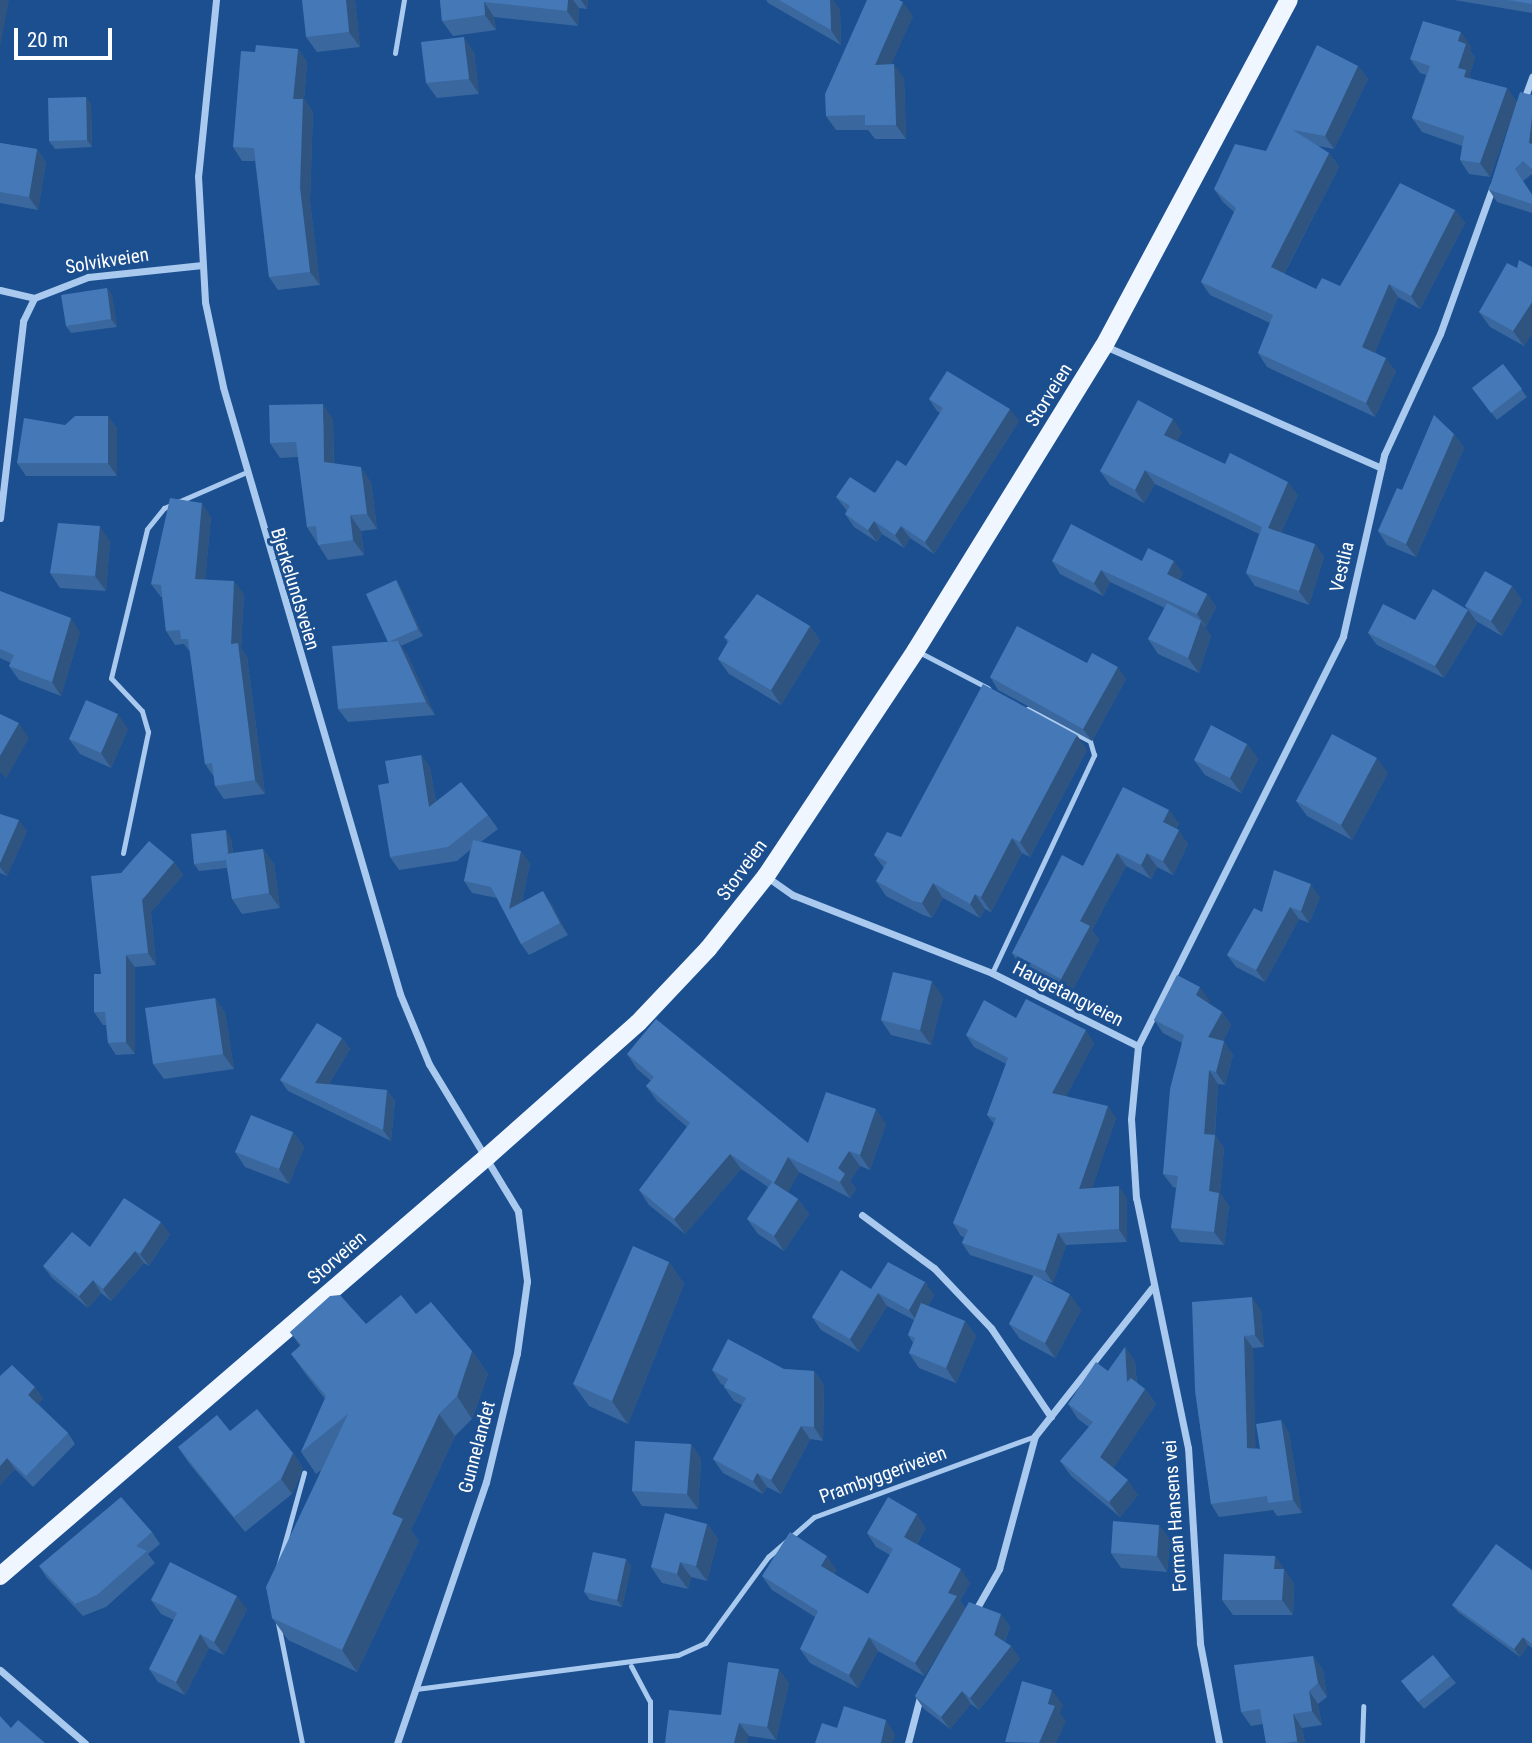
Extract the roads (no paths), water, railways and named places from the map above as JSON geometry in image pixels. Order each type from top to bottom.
[{"type":"main road","name":"Storveien","points":[[0,1576],[488,1156],[638,1023],[766,876],[916,650],[1104,346],[1289,0]]},
{"type":"street","name":"Bjerkelundsveien","points":[[216,0],[198,176],[202,265],[244,473],[400,994],[429,1065],[488,1156]]},
{"type":"street","points":[[1518,115],[1532,76]]},
{"type":"street","name":"Vestlia","points":[[1138,1046],[1343,636],[1381,468],[1440,334],[1495,179]]},
{"type":"street","name":"Solvikveien","points":[[34,298],[88,277],[202,265]]},
{"type":"street","points":[[0,290],[34,298],[23,321],[0,518]]},
{"type":"street","points":[[1104,346],[1381,468]]},
{"type":"street","name":"Haugetangveien","points":[[766,876],[793,895],[992,974],[1138,1046],[1131,1119],[1152,1288]]},
{"type":"street","name":"Gunnelandet","points":[[397,1743],[486,1482],[521,1329],[527,1281],[518,1211],[488,1156]]},
{"type":"street","points":[[862,1215],[934,1268],[991,1328],[1051,1417]]},
{"type":"street","points":[[969,1621],[999,1569],[1035,1436],[1152,1288]]},
{"type":"street","name":"Forman Hansens vei","points":[[1152,1288],[1170,1344],[1188,1448],[1200,1643],[1219,1743]]},
{"type":"street","points":[[0,1670],[85,1743]]},
{"type":"street","points":[[908,1743],[916,1702],[931,1678]]},
{"type":"lane","points":[[395,52],[404,0]]},
{"type":"lane","points":[[123,853],[148,732],[142,712],[111,678],[147,529],[164,508],[244,473]]},
{"type":"lane","points":[[916,650],[995,692]]},
{"type":"lane","points":[[992,974],[1094,755],[1090,741],[1019,704]]},
{"type":"lane","name":"Prambyggeriveien","points":[[416,1689],[631,1666],[705,1643],[768,1557],[814,1517],[1035,1436]]},
{"type":"lane","points":[[277,1581],[278,1557],[304,1474]]},
{"type":"lane","points":[[278,1616],[302,1743]]},
{"type":"lane","points":[[631,1666],[650,1701],[650,1743]]},
{"type":"lane","points":[[1362,1743],[1363,1706]]}]
